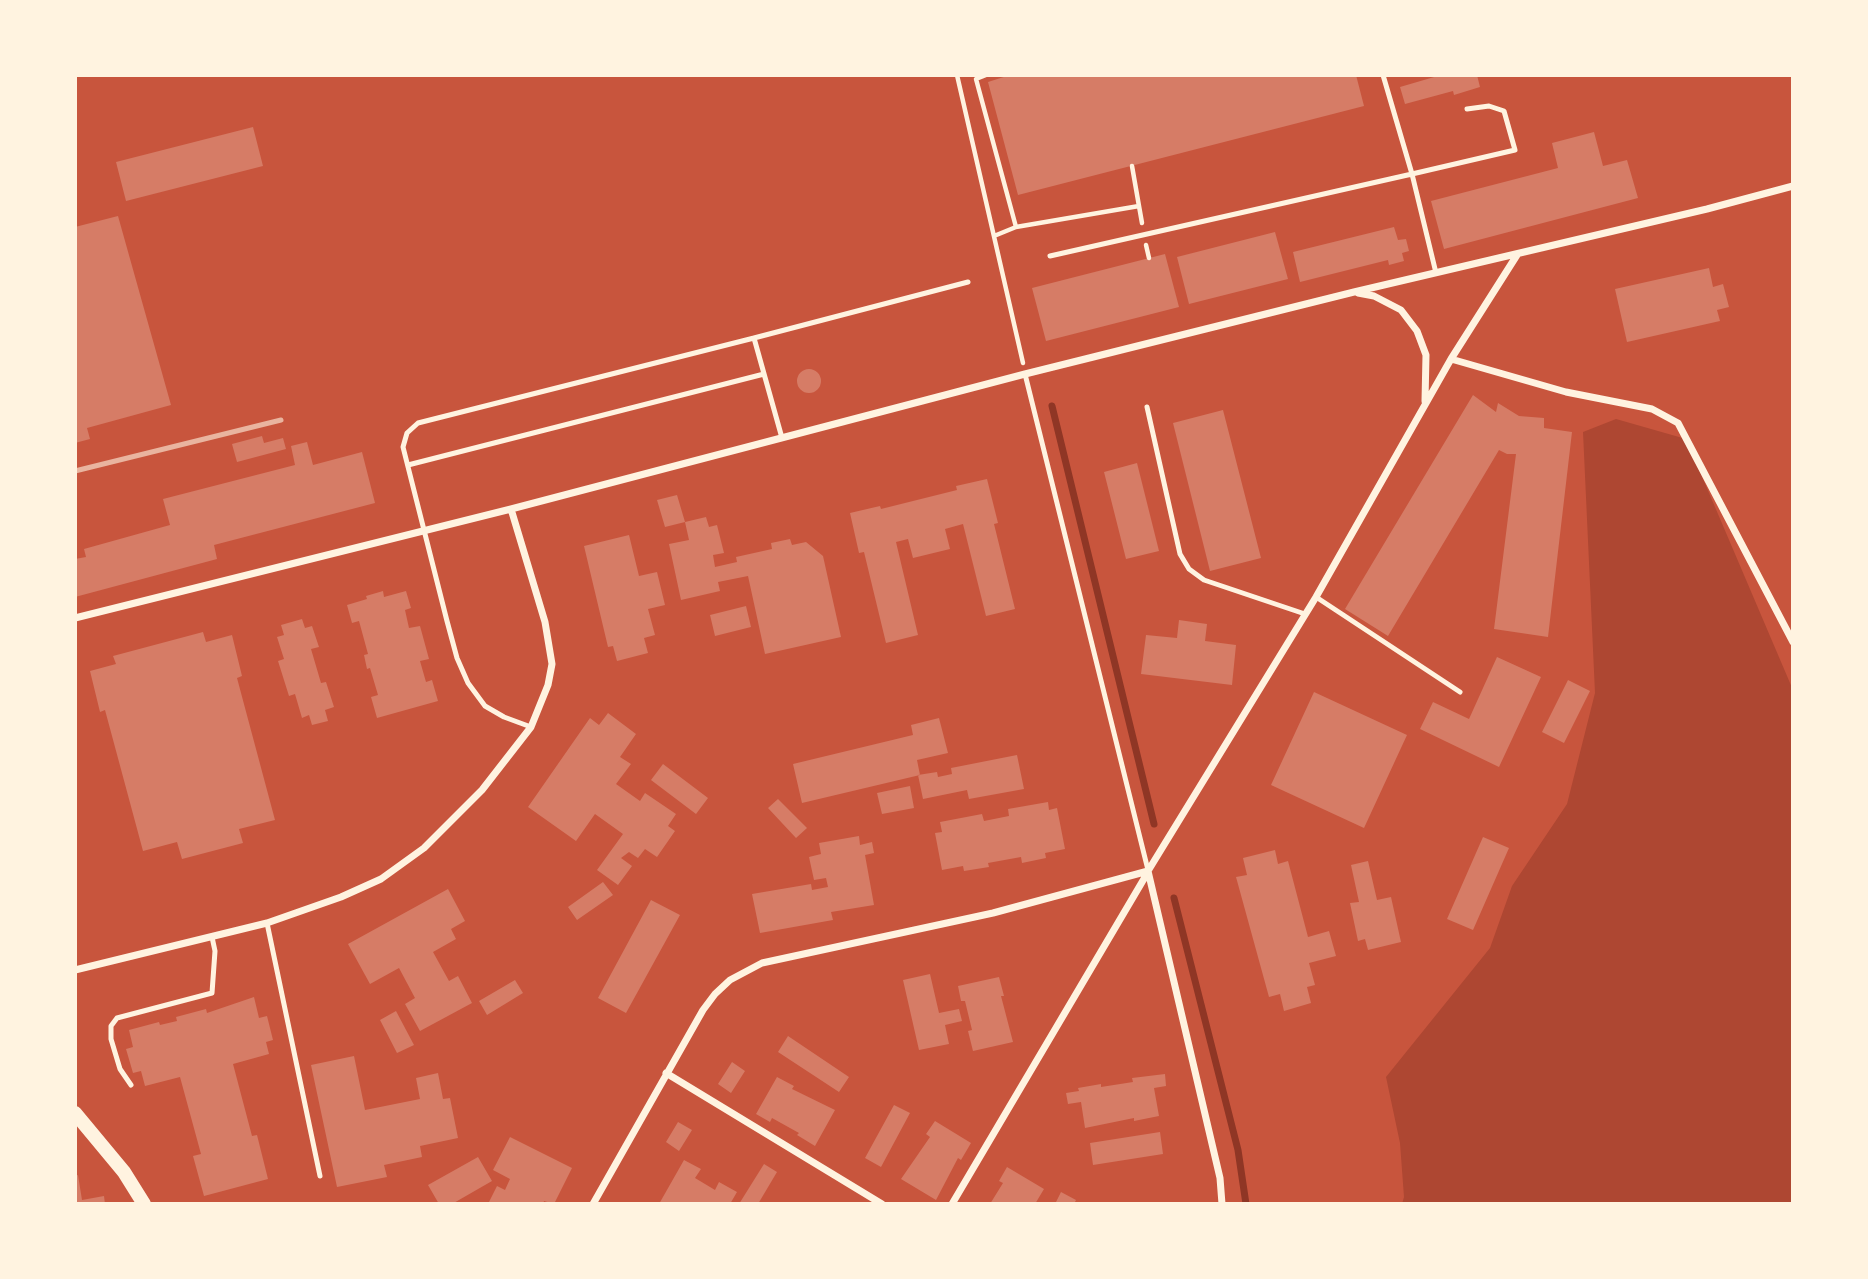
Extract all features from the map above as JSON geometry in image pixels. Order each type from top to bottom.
[{"type":"main road","points":[[75,1113],[124,1172],[144,1204]]},
{"type":"street","points":[[75,618],[511,509],[1025,374],[1793,186]]},
{"type":"street","points":[[953,1204],[1148,871],[1305,614],[1451,359],[1517,255]]},
{"type":"street","points":[[1354,292],[1374,296],[1401,310],[1417,331],[1426,355],[1425,404]]},
{"type":"street","points":[[1451,359],[1566,392],[1652,409],[1678,423],[1793,642]]},
{"type":"street","points":[[76,970],[267,923],[334,900],[381,879],[424,848],[482,790],[531,727],[548,685],[551,664],[545,622],[511,509]]},
{"type":"street","points":[[593,1204],[666,1073],[715,994],[730,980],[754,967],[993,913],[1148,871]]},
{"type":"street","points":[[1148,871],[1220,1178],[1222,1204]]},
{"type":"street","points":[[666,1073],[882,1204]]},
{"type":"lane","points":[[1383,75],[1412,174],[1436,273]]},
{"type":"lane","points":[[1049,256],[1515,150],[1504,111],[1489,106],[1466,109]]},
{"type":"lane","points":[[531,727],[504,717],[485,706],[468,683],[457,658],[403,447],[407,433],[418,423],[968,282]]},
{"type":"lane","points":[[754,338],[782,438]]},
{"type":"lane","points":[[408,465],[764,374]]},
{"type":"lane","points":[[1025,374],[1148,871]]},
{"type":"lane","points":[[1147,407],[1180,554],[1189,569],[1204,580],[1305,614]]},
{"type":"lane","points":[[1315,597],[1460,692]]},
{"type":"lane","points":[[267,923],[320,1176]]},
{"type":"lane","points":[[131,1085],[120,1069],[111,1039],[111,1026],[117,1018],[212,993],[215,951],[212,937]]},
{"type":"path","points":[[957,75],[1025,374]]},
{"type":"path","points":[[986,75],[976,79],[1015,228]]},
{"type":"path","points":[[994,236],[1015,228],[1139,206],[1132,166]]},
{"type":"shaded area","points":[[1616,419],[1686,439],[1793,690],[1793,1204],[1402,1204],[1404,1197],[1400,1143],[1386,1077],[1490,948],[1512,886],[1567,804],[1595,693],[1583,432]]},
{"type":"building","points":[[1010,75],[1356,75],[1364,106],[1018,195],[988,82]]},
{"type":"building","points":[[1441,75],[1477,75],[1480,87],[1405,104],[1400,87]]},
{"type":"building","points":[[253,127],[263,166],[126,201],[116,162]]},
{"type":"building","points":[[1594,132],[1603,166],[1627,160],[1638,198],[1444,249],[1431,201],[1558,168],[1552,143]]},
{"type":"building","points":[[118,216],[171,405],[87,428],[90,439],[75,443],[75,227]]},
{"type":"building","points":[[1394,227],[1398,240],[1406,239],[1409,251],[1402,253],[1404,261],[1389,265],[1388,260],[1300,282],[1293,252]]},
{"type":"building","points":[[1275,232],[1288,279],[1189,304],[1177,257]]},
{"type":"building","points":[[1165,254],[1179,307],[1046,341],[1032,288]]},
{"type":"building","points":[[1709,268],[1713,287],[1723,284],[1729,307],[1717,310],[1720,321],[1627,342],[1615,289]]},
{"type":"building","points":[[809,369],[818,372],[821,381],[818,390],[809,393],[800,390],[797,381],[800,372]]},
{"type":"building","points":[[1473,395],[1496,412],[1498,403],[1519,416],[1544,418],[1544,428],[1572,432],[1548,637],[1494,629],[1516,454],[1499,450],[1388,636],[1345,609]]},
{"type":"building","points":[[1223,410],[1261,558],[1210,571],[1173,423]]},
{"type":"building","points":[[262,436],[264,443],[283,438],[286,449],[237,462],[232,444]]},
{"type":"building","points":[[307,442],[313,465],[362,452],[375,503],[214,545],[217,559],[75,597],[75,559],[86,557],[84,549],[170,525],[163,499],[295,465],[291,446]]},
{"type":"building","points":[[1137,463],[1159,551],[1126,559],[1104,472]]},
{"type":"building","points":[[987,479],[998,523],[994,524],[1015,609],[986,616],[963,524],[945,529],[950,549],[913,558],[908,539],[896,542],[918,635],[886,643],[864,552],[859,553],[850,513],[880,506],[881,509],[957,490],[956,486]]},
{"type":"building","points":[[677,495],[685,522],[665,527],[657,500]]},
{"type":"building","points":[[706,517],[709,527],[717,525],[724,553],[713,555],[715,567],[737,562],[736,557],[772,549],[771,543],[790,539],[792,545],[806,542],[823,556],[841,637],[765,654],[748,576],[718,582],[720,591],[681,600],[669,544],[689,540],[685,522]]},
{"type":"building","points":[[629,535],[639,576],[657,572],[665,605],[648,609],[655,635],[644,638],[648,653],[617,661],[613,646],[608,647],[584,546]]},
{"type":"building","points":[[383,591],[384,597],[406,591],[411,608],[405,610],[409,628],[420,626],[429,659],[420,661],[426,682],[432,680],[438,701],[377,718],[371,697],[378,695],[370,668],[367,669],[364,655],[368,654],[359,621],[352,623],[347,605]]},
{"type":"building","points":[[746,606],[751,627],[715,636],[710,615]]},
{"type":"building","points":[[302,619],[305,628],[312,626],[319,647],[311,649],[321,683],[326,682],[334,707],[325,710],[328,721],[312,725],[309,715],[302,718],[295,694],[289,696],[278,661],[284,659],[277,637],[284,635],[281,625]]},
{"type":"building","points":[[1179,620],[1207,624],[1205,641],[1236,645],[1232,685],[1141,674],[1146,635],[1177,638]]},
{"type":"building","points":[[203,632],[206,642],[232,635],[242,676],[237,678],[275,820],[239,829],[243,843],[182,859],[177,842],[143,851],[105,710],[100,712],[90,671],[116,664],[113,656]]},
{"type":"building","points":[[1497,657],[1541,677],[1499,767],[1420,729],[1433,702],[1469,719]]},
{"type":"building","points":[[1568,680],[1590,691],[1564,743],[1542,732]]},
{"type":"building","points":[[1314,692],[1407,735],[1364,828],[1271,785]]},
{"type":"building","points":[[608,713],[636,734],[620,757],[631,764],[616,784],[640,801],[645,793],[676,814],[668,826],[675,831],[657,857],[645,849],[638,858],[629,852],[621,858],[632,866],[618,885],[597,870],[623,834],[595,814],[576,841],[528,807],[590,718],[599,725]]},
{"type":"building","points":[[939,718],[948,753],[917,760],[920,775],[802,803],[793,764],[913,735],[911,725]]},
{"type":"building","points":[[1017,755],[1024,789],[969,799],[967,790],[923,799],[918,775],[937,772],[938,777],[952,774],[951,768]]},
{"type":"building","points":[[663,764],[708,798],[696,814],[651,780]]},
{"type":"building","points":[[910,786],[914,808],[882,814],[877,793]]},
{"type":"building","points":[[778,799],[807,828],[796,838],[768,808]]},
{"type":"building","points":[[1048,802],[1049,810],[1057,808],[1065,849],[1045,853],[1046,858],[1022,863],[1021,857],[988,863],[989,867],[964,871],[963,866],[942,870],[935,833],[942,832],[940,822],[982,814],[984,821],[1009,816],[1008,809]]},
{"type":"building","points":[[859,836],[860,845],[872,842],[874,853],[865,855],[874,905],[831,912],[833,920],[760,933],[752,894],[811,884],[812,890],[828,887],[826,878],[814,880],[809,857],[821,854],[819,843]]},
{"type":"building","points":[[1483,837],[1509,848],[1473,930],[1447,919]]},
{"type":"building","points":[[1275,850],[1278,864],[1288,861],[1308,937],[1329,931],[1336,956],[1309,963],[1315,985],[1307,987],[1311,1003],[1284,1011],[1280,994],[1269,997],[1236,877],[1247,875],[1243,858]]},
{"type":"building","points":[[1368,861],[1377,900],[1391,897],[1401,942],[1368,950],[1365,939],[1358,941],[1350,903],[1359,902],[1351,865]]},
{"type":"building","points":[[603,882],[613,895],[577,920],[568,907]]},
{"type":"building","points":[[448,889],[465,921],[451,929],[456,939],[433,952],[449,981],[458,976],[472,1003],[420,1031],[405,1004],[415,998],[399,968],[370,984],[348,944]]},
{"type":"building","points":[[651,900],[680,915],[626,1013],[598,998]]},
{"type":"building","points":[[930,974],[939,1013],[959,1009],[962,1021],[945,1025],[949,1044],[919,1050],[903,980]]},
{"type":"building","points":[[999,977],[1013,1042],[973,1051],[968,1031],[972,1030],[965,1001],[961,1001],[958,986]]},
{"type":"building","points":[[515,980],[523,993],[487,1015],[479,1001]]},
{"type":"building","points":[[254,997],[259,1018],[267,1016],[273,1040],[266,1042],[269,1054],[233,1064],[252,1136],[257,1135],[268,1179],[204,1196],[193,1156],[201,1154],[180,1077],[145,1086],[141,1071],[133,1073],[126,1049],[133,1047],[129,1030],[159,1022],[160,1025],[177,1021],[176,1017],[206,1009],[207,1013]]},
{"type":"building","points":[[396,1011],[414,1045],[397,1053],[380,1020]]},
{"type":"building","points":[[788,1036],[849,1077],[839,1092],[778,1052]]},
{"type":"building","points":[[354,1056],[365,1110],[420,1099],[416,1078],[438,1073],[443,1099],[450,1098],[458,1138],[420,1146],[422,1157],[384,1165],[387,1177],[337,1187],[311,1065]]},
{"type":"building","points":[[732,1062],[745,1071],[731,1093],[718,1084]]},
{"type":"building","points":[[1165,1074],[1166,1086],[1154,1088],[1159,1116],[1085,1128],[1081,1102],[1068,1104],[1066,1093],[1079,1091],[1078,1088],[1133,1082],[1132,1078]]},
{"type":"building","points":[[777,1077],[794,1086],[792,1089],[835,1110],[815,1146],[797,1135],[799,1133],[772,1118],[770,1122],[756,1114]]},
{"type":"building","points":[[894,1105],[910,1113],[881,1167],[865,1158]]},
{"type":"building","points":[[935,1121],[971,1143],[961,1160],[958,1158],[936,1200],[901,1179],[930,1137],[926,1134]]},
{"type":"building","points":[[678,1122],[692,1130],[679,1151],[666,1142]]},
{"type":"building","points":[[1160,1132],[1163,1154],[1093,1165],[1090,1143]]},
{"type":"building","points":[[510,1137],[572,1168],[554,1204],[544,1201],[543,1204],[488,1204],[497,1186],[505,1190],[510,1179],[493,1170]]},
{"type":"building","points":[[478,1157],[492,1181],[452,1204],[439,1204],[428,1185]]},
{"type":"building","points":[[684,1160],[701,1169],[695,1178],[715,1190],[719,1182],[737,1192],[730,1204],[659,1204]]},
{"type":"building","points":[[764,1164],[777,1172],[758,1204],[739,1204]]},
{"type":"building","points":[[1007,1167],[1044,1189],[1035,1204],[990,1204],[1003,1183],[999,1181]]},
{"type":"building","points":[[78,1175],[82,1200],[104,1196],[105,1204],[75,1204],[75,1176]]},
{"type":"building","points":[[1061,1192],[1076,1200],[1074,1204],[1055,1204]]},
{"type":"waterway","points":[[1052,406],[1154,824]]},
{"type":"waterway","points":[[1174,898],[1238,1150],[1246,1204]]},
{"type":"railway","points":[[75,471],[281,420]]}]
